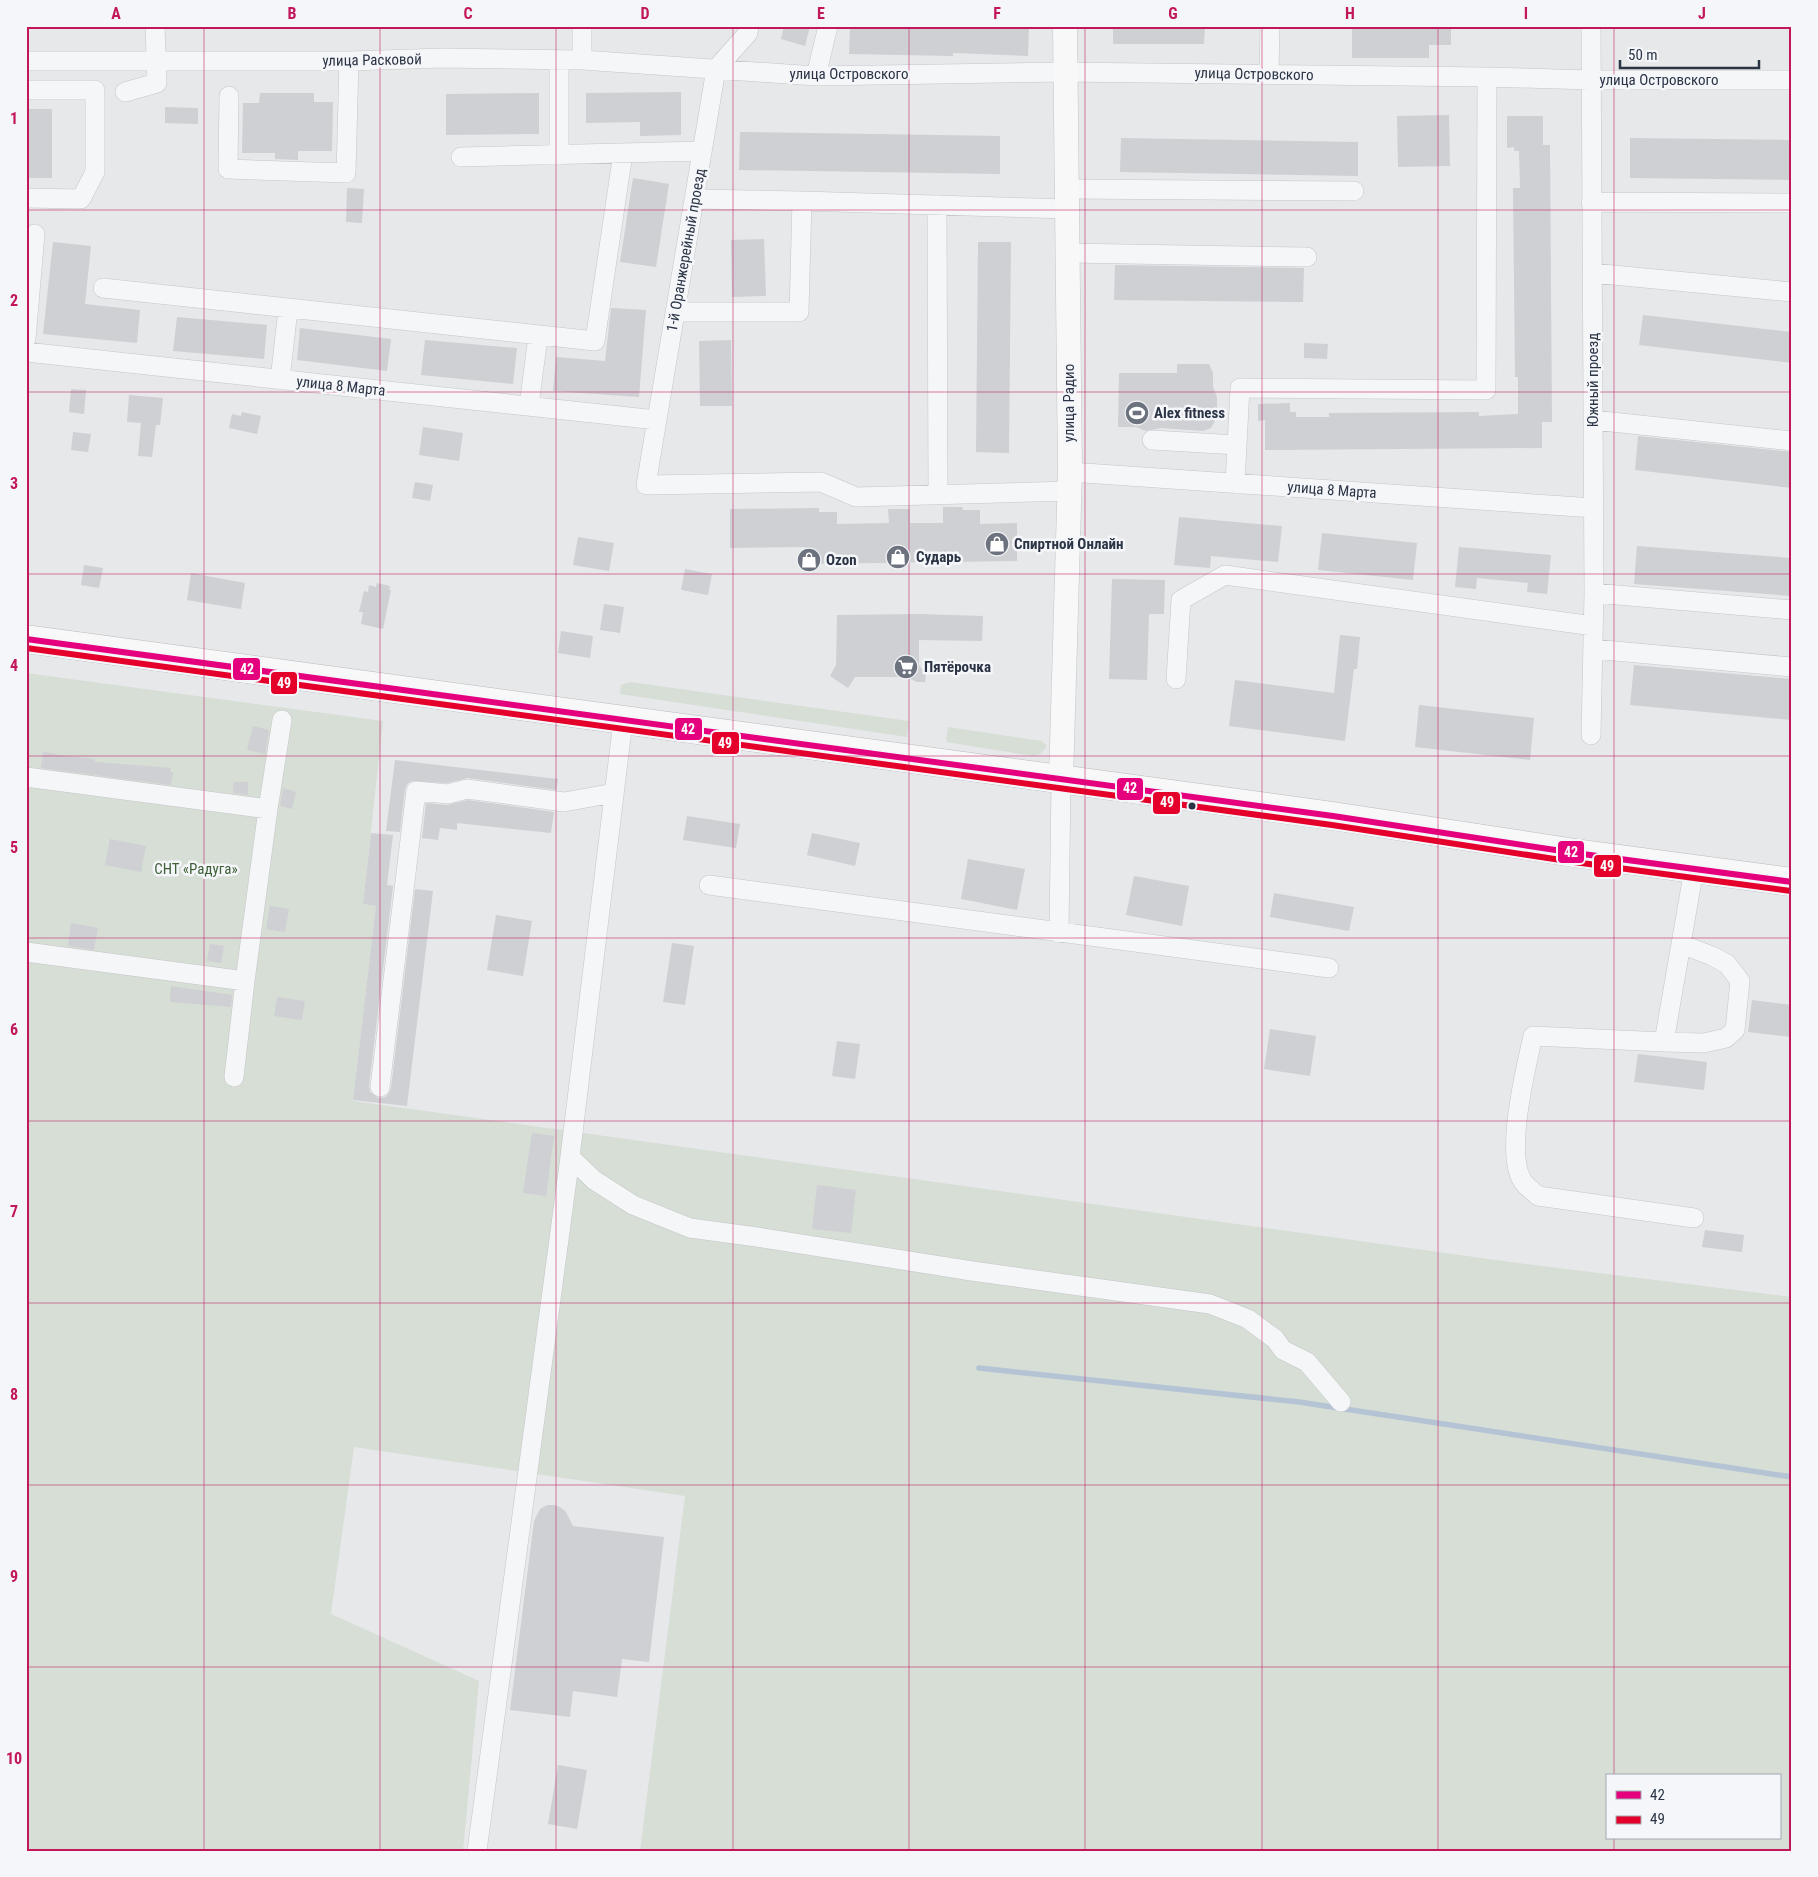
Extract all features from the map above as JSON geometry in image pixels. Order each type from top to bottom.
[{"type":"highway","points":[[26,639],[1333,816],[1565,851],[1792,882]]},
{"type":"main road","name":"улица Радио","points":[[1061,780],[1070,481],[1068,199],[1064,72],[1065,26]]},
{"type":"street","points":[[125,92],[157,83],[155,26]]},
{"type":"street","points":[[582,26],[582,60]]},
{"type":"street","points":[[716,69],[748,33],[749,26]]},
{"type":"street","points":[[816,76],[828,26]]},
{"type":"street","points":[[1269,74],[1270,26]]},
{"type":"street","name":"Южный проезд","points":[[1591,26],[1594,508],[1591,735]]},
{"type":"street","name":"улица Расковой","points":[[26,62],[444,58],[582,60],[716,69]]},
{"type":"street","points":[[229,96],[228,169],[346,173],[349,60]]},
{"type":"street","points":[[558,60],[559,155]]},
{"type":"street","name":"улица Островского","points":[[716,69],[816,76],[1064,72],[1487,76],[1591,80],[1792,80]]},
{"type":"street","name":"1-й Оранжерейный проезд","points":[[646,485],[716,69]]},
{"type":"street","points":[[1236,484],[1240,388],[1486,390],[1487,76]]},
{"type":"street","points":[[26,90],[95,90],[95,172],[81,198],[26,198]]},
{"type":"street","points":[[461,157],[702,151]]},
{"type":"street","points":[[103,288],[595,341],[623,153]]},
{"type":"street","points":[[694,199],[937,205],[1068,199],[1354,191]]},
{"type":"street","points":[[675,312],[799,312],[802,201]]},
{"type":"street","points":[[1591,202],[1792,203]]},
{"type":"street","points":[[937,205],[938,495]]},
{"type":"street","points":[[26,339],[35,234]]},
{"type":"street","points":[[1068,253],[1307,257]]},
{"type":"street","points":[[1592,273],[1792,292]]},
{"type":"street","points":[[280,380],[288,309]]},
{"type":"street","points":[[530,406],[538,336]]},
{"type":"street","name":"улица 8 Марта","points":[[26,352],[657,420]]},
{"type":"street","points":[[1593,420],[1792,442]]},
{"type":"street","points":[[1152,440],[1237,445]]},
{"type":"street","name":"улица 8 Марта","points":[[646,485],[821,482],[856,497],[938,495],[1070,481],[1236,484],[1594,508]]},
{"type":"street","points":[[1176,679],[1181,600],[1226,575],[1593,626]]},
{"type":"street","points":[[1594,593],[1792,610]]},
{"type":"street","points":[[1593,649],[1792,667]]},
{"type":"street","points":[[234,1077],[268,809],[282,720]]},
{"type":"street","points":[[477,1851],[570,1157],[623,721]]},
{"type":"street","points":[[26,777],[268,809]]},
{"type":"street","points":[[1058,933],[1061,780]]},
{"type":"street","points":[[380,1087],[416,791],[448,794],[467,790],[564,802],[614,793]]},
{"type":"street","points":[[1664,1042],[1694,869]]},
{"type":"street","points":[[709,885],[1329,968]]},
{"type":"street","points":[[1681,944],[1727,964],[1740,981],[1735,1030],[1726,1038],[1704,1043],[1533,1036],[1519,1100],[1515,1154],[1521,1180],[1538,1196],[1694,1218]]},
{"type":"street","points":[[26,952],[245,981]]},
{"type":"street","points":[[570,1157],[594,1180],[633,1205],[690,1228],[972,1271],[1210,1304],[1248,1319],[1275,1339],[1283,1350],[1307,1362],[1340,1402]]},
{"type":"green space","name":"СНТ «Радуга»","points":[[26,673],[383,721],[363,904],[376,906],[353,1101],[1510,1262],[1792,1297],[1792,1851],[640,1851],[685,1496],[354,1447],[331,1614],[479,1681],[463,1851],[26,1851]]},
{"type":"green space","points":[[630,682],[909,721],[907,737],[620,694],[621,685]]},
{"type":"green space","points":[[948,727],[1042,741],[1046,747],[1040,754],[1034,756],[946,742]]},
{"type":"building","points":[[784,26],[810,26],[805,46],[781,39]]},
{"type":"building","points":[[850,26],[1029,26],[1028,56],[953,53],[953,56],[849,54]]},
{"type":"building","points":[[1113,26],[1205,26],[1204,44],[1113,44]]},
{"type":"building","points":[[1352,26],[1451,26],[1451,45],[1429,45],[1429,58],[1352,58]]},
{"type":"building","points":[[681,92],[681,135],[640,136],[640,122],[586,123],[586,93]]},
{"type":"building","points":[[260,93],[314,93],[314,102],[333,102],[332,151],[298,151],[298,160],[275,159],[275,153],[242,153],[243,103],[259,103]]},
{"type":"building","points":[[539,93],[539,134],[446,135],[446,94]]},
{"type":"building","points":[[165,107],[198,108],[198,124],[165,123]]},
{"type":"building","points":[[26,109],[52,109],[52,178],[26,178]]},
{"type":"building","points":[[1449,115],[1450,166],[1398,167],[1397,116]]},
{"type":"building","points":[[1507,116],[1543,116],[1543,145],[1550,145],[1552,422],[1542,422],[1542,448],[1265,450],[1265,420],[1258,421],[1258,404],[1290,403],[1290,412],[1296,412],[1296,417],[1329,417],[1329,413],[1479,412],[1479,416],[1518,414],[1518,377],[1515,377],[1513,188],[1520,188],[1519,151],[1514,151],[1514,147],[1507,148]]},
{"type":"building","points":[[740,132],[1000,136],[1000,174],[739,170]]},
{"type":"building","points":[[1121,138],[1358,142],[1358,176],[1120,172]]},
{"type":"building","points":[[1630,138],[1792,140],[1792,180],[1630,178]]},
{"type":"building","points":[[633,178],[669,184],[656,267],[620,262]]},
{"type":"building","points":[[347,188],[364,189],[362,223],[346,222]]},
{"type":"building","points":[[764,239],[766,296],[732,297],[731,240]]},
{"type":"building","points":[[53,242],[91,246],[85,304],[140,310],[137,343],[43,334]]},
{"type":"building","points":[[978,242],[1011,242],[1009,453],[976,452]]},
{"type":"building","points":[[1115,265],[1304,268],[1303,302],[1114,300]]},
{"type":"building","points":[[611,308],[646,310],[639,397],[553,391],[556,357],[605,361]]},
{"type":"building","points":[[1643,315],[1792,332],[1792,363],[1639,345]]},
{"type":"building","points":[[177,317],[267,325],[264,359],[173,351]]},
{"type":"building","points":[[300,328],[391,339],[387,371],[297,360]]},
{"type":"building","points":[[425,340],[517,348],[513,384],[421,375]]},
{"type":"building","points":[[731,340],[732,406],[700,406],[699,341]]},
{"type":"building","points":[[1304,343],[1328,344],[1327,359],[1304,358]]},
{"type":"building","points":[[1177,364],[1209,364],[1213,373],[1213,387],[1217,397],[1216,419],[1211,428],[1203,431],[1161,428],[1146,431],[1136,427],[1118,427],[1119,373],[1177,373]]},
{"type":"building","points":[[71,389],[86,390],[84,414],[69,412]]},
{"type":"building","points":[[129,395],[163,398],[160,425],[156,425],[152,457],[138,456],[141,423],[127,422]]},
{"type":"building","points":[[242,412],[261,416],[257,434],[229,428],[232,414],[241,416]]},
{"type":"building","points":[[423,427],[463,433],[459,461],[419,455]]},
{"type":"building","points":[[73,432],[91,434],[88,452],[71,450]]},
{"type":"building","points":[[1638,436],[1792,452],[1792,488],[1635,470]]},
{"type":"building","points":[[415,482],[433,485],[430,501],[412,498]]},
{"type":"building","points":[[943,507],[962,507],[963,510],[980,510],[980,524],[1017,523],[1017,561],[805,564],[805,547],[730,548],[730,509],[819,508],[819,512],[837,512],[837,524],[889,523],[888,509],[910,509],[910,523],[943,523]]},
{"type":"building","points":[[1179,517],[1282,526],[1278,562],[1211,556],[1210,568],[1174,565]]},
{"type":"building","points":[[1322,533],[1417,543],[1413,580],[1318,570]]},
{"type":"building","points":[[578,537],[614,543],[609,571],[573,565]]},
{"type":"building","points":[[1637,546],[1792,558],[1792,596],[1634,584]]},
{"type":"building","points":[[1459,547],[1551,555],[1547,594],[1527,592],[1528,583],[1477,578],[1476,589],[1455,587]]},
{"type":"building","points":[[84,565],[103,568],[99,588],[81,585]]},
{"type":"building","points":[[685,569],[712,574],[708,595],[681,590]]},
{"type":"building","points":[[191,573],[245,583],[241,609],[187,600]]},
{"type":"building","points":[[1112,579],[1165,580],[1164,614],[1149,614],[1147,680],[1109,679]]},
{"type":"building","points":[[377,583],[390,586],[389,590],[391,590],[383,629],[361,624],[363,612],[359,612],[364,591],[368,592],[369,585],[376,587]]},
{"type":"building","points":[[604,604],[624,607],[620,633],[600,630]]},
{"type":"building","points":[[919,614],[983,616],[982,641],[919,640],[919,665],[926,674],[925,682],[917,682],[906,677],[855,677],[848,688],[830,676],[836,665],[837,615]]},
{"type":"building","points":[[561,631],[593,636],[590,658],[558,653]]},
{"type":"building","points":[[1340,635],[1360,637],[1357,669],[1354,669],[1345,741],[1229,726],[1235,680],[1334,693]]},
{"type":"building","points":[[1634,665],[1792,679],[1792,720],[1630,705]]},
{"type":"building","points":[[1419,705],[1534,718],[1530,760],[1415,747]]},
{"type":"building","points":[[253,726],[269,730],[265,754],[247,750]]},
{"type":"building","points":[[43,752],[95,759],[95,762],[171,768],[170,772],[173,772],[171,785],[41,768]]},
{"type":"building","points":[[395,760],[558,779],[556,790],[468,778],[447,783],[412,781],[407,784],[405,790],[400,832],[386,831]]},
{"type":"building","points":[[234,782],[248,782],[248,795],[233,793]]},
{"type":"building","points":[[283,788],[296,792],[292,809],[280,806]]},
{"type":"building","points":[[468,800],[554,812],[551,833],[457,823],[457,830],[440,828],[438,840],[422,838],[426,803],[447,805]]},
{"type":"building","points":[[687,816],[740,824],[736,848],[683,840]]},
{"type":"building","points":[[371,833],[393,835],[387,885],[393,886],[369,1086],[370,1092],[378,1098],[385,1097],[391,1088],[415,889],[433,891],[407,1106],[353,1100],[376,906],[363,904]]},
{"type":"building","points":[[812,833],[860,843],[855,866],[807,855]]},
{"type":"building","points":[[110,839],[146,846],[141,872],[105,865]]},
{"type":"building","points":[[968,859],[1025,869],[1017,910],[961,899]]},
{"type":"building","points":[[1134,876],[1189,886],[1182,926],[1126,915]]},
{"type":"building","points":[[1274,893],[1354,907],[1349,931],[1270,917]]},
{"type":"building","points":[[270,906],[289,909],[285,932],[266,929]]},
{"type":"building","points":[[496,915],[532,921],[523,976],[487,970]]},
{"type":"building","points":[[71,923],[98,928],[94,950],[68,946]]},
{"type":"building","points":[[672,943],[694,946],[685,1005],[663,1002]]},
{"type":"building","points":[[210,944],[224,946],[221,963],[207,961]]},
{"type":"building","points":[[171,986],[232,995],[231,1007],[170,1002]]},
{"type":"building","points":[[277,997],[305,1001],[302,1020],[274,1016]]},
{"type":"building","points":[[1752,1000],[1792,1005],[1792,1037],[1748,1032]]},
{"type":"building","points":[[1270,1029],[1316,1036],[1310,1076],[1264,1069]]},
{"type":"building","points":[[837,1041],[860,1044],[855,1079],[832,1076]]},
{"type":"building","points":[[1638,1054],[1707,1062],[1704,1090],[1634,1082]]},
{"type":"building","points":[[532,1133],[554,1136],[546,1196],[523,1193]]},
{"type":"building","points":[[817,1185],[856,1190],[851,1233],[812,1229]]},
{"type":"building","points":[[1705,1230],[1744,1235],[1742,1252],[1702,1247]]},
{"type":"building","points":[[547,1505],[560,1507],[566,1512],[573,1526],[664,1537],[649,1662],[622,1659],[617,1697],[573,1691],[570,1717],[510,1710],[534,1521],[540,1509]]},
{"type":"building","points":[[558,1765],[587,1770],[577,1829],[548,1824]]},
{"type":"waterway","points":[[979,1368],[1299,1402],[1792,1477]]},
{"type":"transit line","name":"42","points":[[26,639],[1333,816],[1575,853],[1792,882]]},
{"type":"transit line","name":"49","points":[[26,648],[1332,825],[1574,862],[1791,891]]},
{"type":"place","name":"Alex fitness","points":[[1137,413]]},
{"type":"place","name":"Спиртной Онлайн","points":[[997,544]]},
{"type":"place","name":"Сударь","points":[[898,557]]},
{"type":"place","name":"Ozon","points":[[809,560]]},
{"type":"place","name":"Пятёрочка","points":[[906,667]]}]
